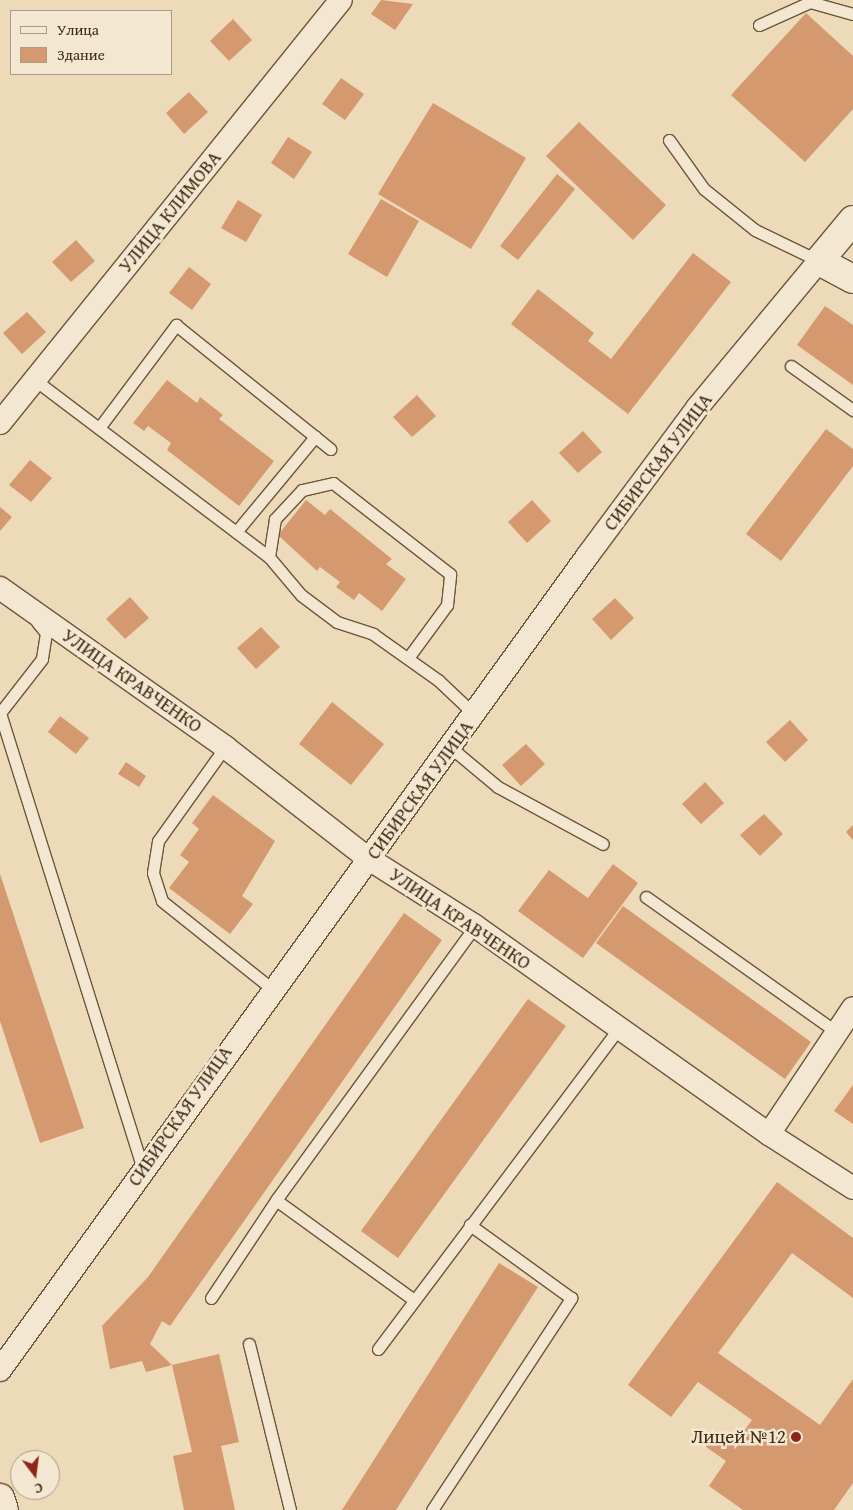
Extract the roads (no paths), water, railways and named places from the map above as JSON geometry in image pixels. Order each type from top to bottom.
[{"type":"street","name":"УЛИЦА КЛИМОВА","points":[[0,423],[341,0]]},
{"type":"street","name":"СИБИРСКАЯ УЛИЦА","points":[[0,1370],[271,988],[475,715],[697,408],[853,220]]},
{"type":"street","points":[[819,261],[853,279]]},
{"type":"street","name":"УЛИЦА КРАВЧЕНКО","points":[[0,588],[225,747],[369,859],[475,926],[769,1134],[853,1188]]},
{"type":"street","points":[[769,1134],[853,1008]]},
{"type":"street","points":[[0,1498],[4,1510]]},
{"type":"lane","points":[[759,25],[810,2],[853,14]]},
{"type":"lane","points":[[669,140],[704,188],[755,230],[819,261]]},
{"type":"lane","points":[[99,428],[176,325],[330,449]]},
{"type":"lane","points":[[791,366],[853,410]]},
{"type":"lane","points":[[35,380],[269,557],[301,595],[337,622],[372,634],[408,658],[475,715]]},
{"type":"lane","points":[[236,532],[316,438]]},
{"type":"lane","points":[[269,557],[275,519],[302,490],[333,483],[450,574],[447,605],[408,658]]},
{"type":"lane","points":[[24,605],[46,633],[42,658],[0,713],[142,1169]]},
{"type":"lane","points":[[225,747],[158,841],[153,873],[162,901],[271,988]]},
{"type":"lane","points":[[450,748],[498,787],[603,844]]},
{"type":"lane","points":[[646,896],[837,1032]]},
{"type":"lane","points":[[212,1298],[276,1200],[475,926]]},
{"type":"lane","points":[[378,1348],[618,1029]]},
{"type":"lane","points":[[276,1200],[414,1300]]},
{"type":"lane","points":[[432,1510],[570,1298],[470,1225]]},
{"type":"lane","points":[[249,1344],[290,1510]]},
{"type":"place","name":"Лицей №12","points":[[796,1437]]}]
